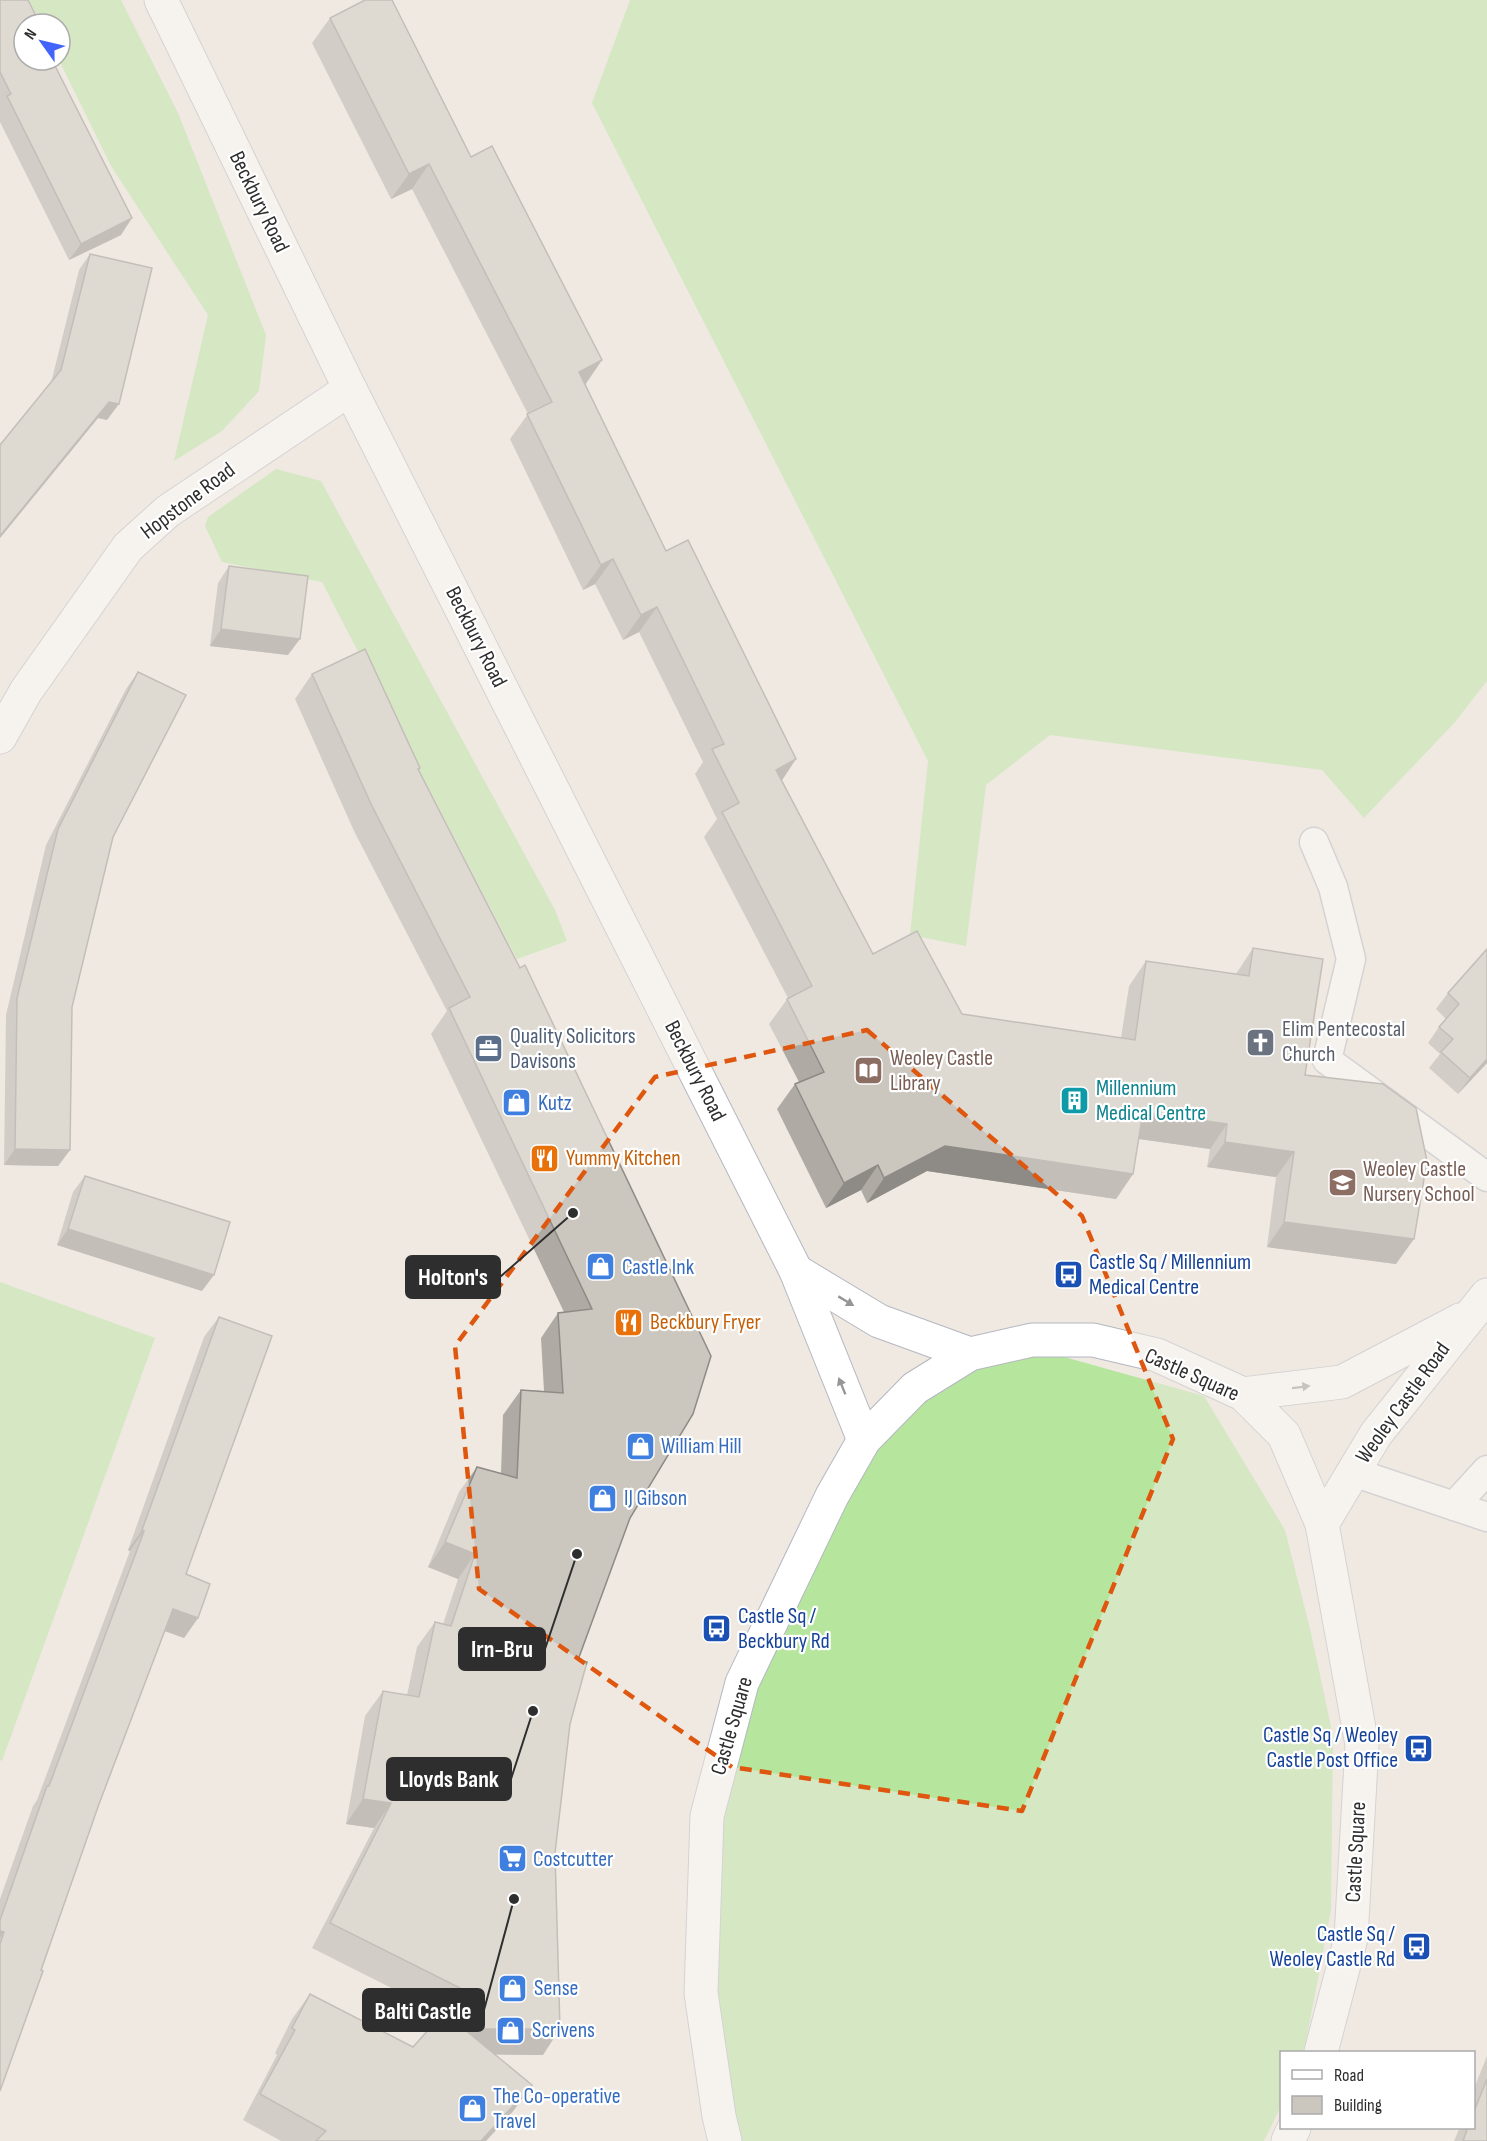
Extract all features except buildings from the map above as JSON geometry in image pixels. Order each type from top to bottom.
[{"type":"street","name":"Beckbury Road","points":[[161,0],[350,389],[796,1271],[864,1440]]},
{"type":"street","name":"Hopstone Road","points":[[0,737],[26,691],[128,547],[168,511],[350,389]]},
{"type":"street","points":[[796,1271],[879,1321],[970,1354]]},
{"type":"street","name":"Weoley Castle Road","points":[[1243,1394],[1342,1382],[1478,1305]]},
{"type":"street","name":"Weoley Castle Road","points":[[1322,1524],[1376,1434],[1478,1305]]},
{"type":"street","name":"Castle Square","points":[[714,2133],[701,1993],[707,1816],[742,1683],[827,1506],[864,1440],[915,1388],[970,1354],[1032,1340],[1094,1340],[1157,1355],[1243,1394],[1284,1435],[1322,1524],[1362,1746],[1351,1938],[1321,2051]]},
{"type":"lane","points":[[1314,842],[1333,887],[1351,959],[1327,1060],[1487,1177]]},
{"type":"lane","points":[[1454,1506],[1487,1470]]},
{"type":"lane","points":[[1353,1472],[1487,1517]]},
{"type":"highlighted area","points":[[867,1030],[1082,1216],[1173,1439],[1022,1811],[732,1767],[479,1589],[455,1346],[655,1077]]},
{"type":"green space","points":[[29,0],[121,0],[178,113],[266,335],[259,391],[222,431],[174,461],[208,315],[111,166],[65,72],[72,72],[72,12],[35,12]]},
{"type":"green space","points":[[630,0],[1487,0],[1487,681],[1455,722],[1364,818],[1322,770],[1050,735],[986,785],[966,946],[910,935],[928,761],[592,103]]},
{"type":"green space","points":[[276,469],[321,481],[555,910],[567,941],[517,959],[322,582],[222,562],[205,526],[208,517]]},
{"type":"green space","points":[[0,1282],[155,1338],[2,1761],[0,1760]]},
{"type":"green space","points":[[1032,1348],[1204,1396],[1285,1530],[1311,1633],[1333,1736],[1331,1910],[1304,2051],[1280,2051],[1280,2108],[1264,2141],[736,2141],[705,1995],[711,1819],[746,1686],[870,1441],[973,1365]]},
{"type":"place","name":"Elim Pentecostal Church","points":[[1261,1042]]},
{"type":"place","name":"Quality Solicitors Davisons","points":[[489,1049]]},
{"type":"place","name":"Weoley Castle Library","points":[[869,1071]]},
{"type":"place","name":"Millennium Medical Centre","points":[[1075,1101]]},
{"type":"place","name":"Kutz","points":[[517,1103]]},
{"type":"place","name":"Yummy Kitchen","points":[[545,1158]]},
{"type":"place","name":"Weoley Castle Nursery School","points":[[1342,1182]]},
{"type":"place","name":"Holton's","points":[[573,1213]]},
{"type":"place","name":"Castle Ink","points":[[601,1267]]},
{"type":"place","name":"Castle Sq / Millennium Medical Centre","points":[[1068,1275]]},
{"type":"place","name":"Beckbury Fryer","points":[[629,1322]]},
{"type":"place","name":"William Hill","points":[[640,1446]]},
{"type":"place","name":"IJ Gibson","points":[[603,1498]]},
{"type":"place","name":"Irn-Bru","points":[[577,1554]]},
{"type":"place","name":"Castle Sq / Beckbury Rd","points":[[717,1629]]},
{"type":"place","name":"Lloyds Bank","points":[[533,1711]]},
{"type":"place","name":"Castle Sq / Weoley Castle Post Office","points":[[1419,1748]]},
{"type":"place","name":"Costcutter","points":[[512,1859]]},
{"type":"place","name":"Balti Castle","points":[[514,1899]]},
{"type":"place","name":"Castle Sq / Weoley Castle Rd","points":[[1416,1947]]},
{"type":"place","name":"Sense","points":[[513,1988]]},
{"type":"place","name":"Scrivens","points":[[511,2030]]},
{"type":"place","name":"The Co-operative Travel","points":[[472,2109]]}]
